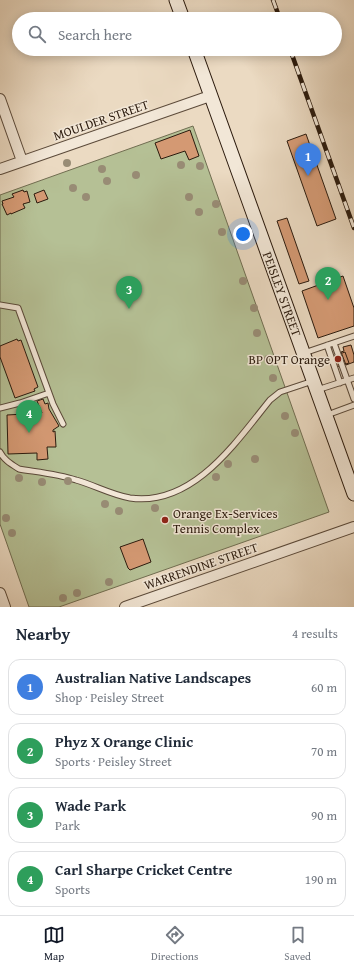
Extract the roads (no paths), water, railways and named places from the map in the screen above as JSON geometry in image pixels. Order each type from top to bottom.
[{"type":"main road","points":[[176,0],[180,12]]},
{"type":"main road","name":"PEISLEY STREET","points":[[196,56],[315,386],[348,469],[354,494]]},
{"type":"street","name":"MOULDER STREET","points":[[0,169],[210,96]]},
{"type":"street","points":[[0,99],[22,162]]},
{"type":"street","name":"WARRENDINE STREET","points":[[125,607],[354,527]]},
{"type":"street","points":[[0,593],[5,607]]},
{"type":"lane","points":[[0,305],[18,308],[53,404],[63,424]]},
{"type":"lane","points":[[304,354],[354,336]]},
{"type":"lane","points":[[334,343],[354,399]]},
{"type":"lane","points":[[327,345],[340,383]]},
{"type":"lane","points":[[0,452],[5,459],[19,469],[74,479],[113,494],[130,498],[146,499],[162,497],[175,493],[192,484],[209,469],[228,451],[270,400],[280,392],[340,383],[354,378]]},
{"type":"lane","points":[[0,408],[49,393]]},
{"type":"lane","points":[[326,415],[354,405]]},
{"type":"railway","points":[[273,0],[277,12]]},
{"type":"railway","points":[[293,56],[354,228]]},
{"type":"place","name":"Australian Native Landscapes","points":[[308,176]]},
{"type":"place","name":"Phyz X Orange Clinic","points":[[328,300]]},
{"type":"place","name":"Wade Park","points":[[129,309]]},
{"type":"place","name":"BP OPT Orange","points":[[338,359]]},
{"type":"place","name":"Carl Sharpe Cricket Centre","points":[[29,433]]},
{"type":"place","name":"Orange Ex-Services Tennis Complex","points":[[165,520]]}]
